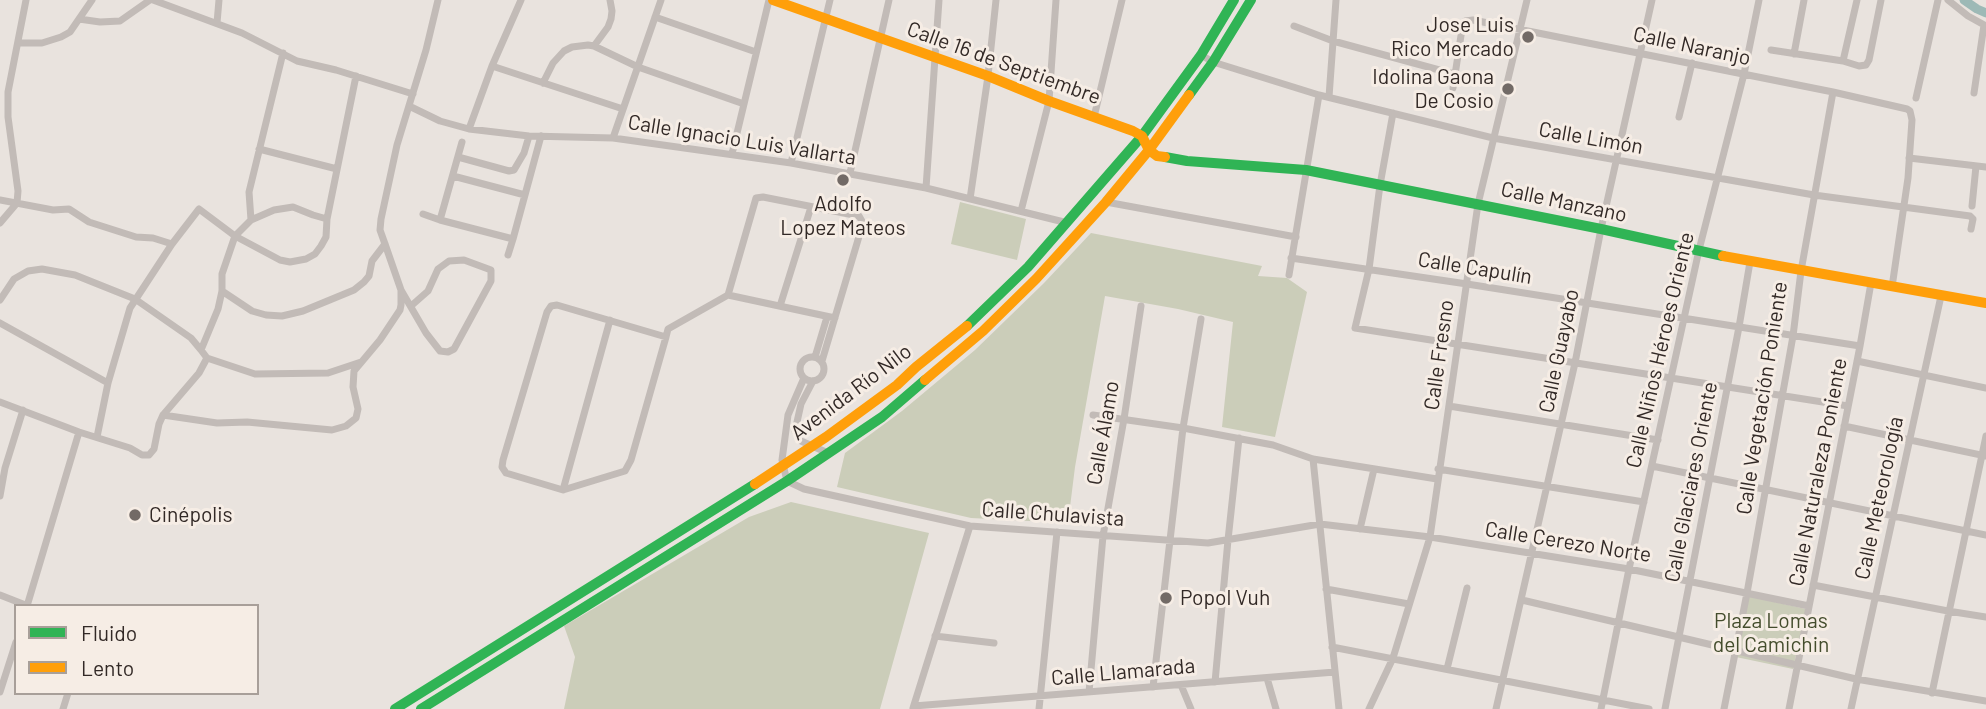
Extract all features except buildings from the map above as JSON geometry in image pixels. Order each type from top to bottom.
[{"type":"main road","name":"Calle 16 de Septiembre","points":[[771,0],[988,76],[1142,136]]},
{"type":"main road","name":"Avenida Río Nilo","points":[[395,709],[782,467],[897,385],[966,327],[1028,267],[1142,136],[1201,55],[1234,0]]},
{"type":"main road","name":"Avenida Río Nilo","points":[[421,709],[787,481],[882,417],[975,338],[1037,279],[1107,202],[1213,62],[1251,0]]},
{"type":"main road","points":[[1142,136],[1149,150]]},
{"type":"main road","name":"Calle Manzano","points":[[1149,150],[1157,156],[1186,161],[1306,170],[1750,262],[1986,303]]},
{"type":"main road","points":[[966,327],[975,338]]},
{"type":"main road","points":[[413,698],[420,702],[421,709]]},
{"type":"street","points":[[0,223],[17,203],[8,92],[26,0]]},
{"type":"street","points":[[18,43],[42,43],[69,32],[92,0]]},
{"type":"street","points":[[79,19],[120,22],[152,0],[217,23],[297,61],[413,94]]},
{"type":"street","points":[[217,23],[219,0]]},
{"type":"street","points":[[411,306],[428,290],[438,269],[449,261],[464,260],[491,270],[491,281],[454,349],[445,353],[439,351],[401,290],[380,230],[397,145],[438,0]]},
{"type":"street","points":[[469,129],[492,66],[521,0]]},
{"type":"street","points":[[594,46],[611,19],[610,0]]},
{"type":"street","points":[[613,138],[661,0]]},
{"type":"street","points":[[732,154],[771,0]]},
{"type":"street","points":[[791,163],[830,0]]},
{"type":"street","points":[[850,173],[889,0]]},
{"type":"street","points":[[926,188],[939,0]]},
{"type":"street","points":[[970,199],[996,0]]},
{"type":"street","points":[[1021,211],[1049,100],[1056,0]]},
{"type":"street","points":[[1094,117],[1122,0]]},
{"type":"street","points":[[1329,97],[1336,0]]},
{"type":"street","name":"Calle Fresno","points":[[1369,709],[1393,658],[1430,537],[1478,204],[1527,0]]},
{"type":"street","name":"Calle Guayabo","points":[[1496,709],[1575,363],[1601,229],[1652,0]]},
{"type":"street","name":"Calle Niños Héroes Oriente","points":[[1601,709],[1699,250],[1744,74],[1759,0]]},
{"type":"street","points":[[1794,54],[1804,0]]},
{"type":"street","points":[[1843,61],[1857,0]]},
{"type":"street","points":[[1772,50],[1866,65],[1881,0]]},
{"type":"street","points":[[1916,98],[1938,0]]},
{"type":"street","points":[[1948,0],[1985,25],[1974,93]]},
{"type":"street","points":[[655,17],[757,52]]},
{"type":"street","name":"Calle Naranjo","points":[[1454,74],[1462,29],[1465,21],[1473,20],[1903,108],[1910,111],[1912,120],[1909,158]]},
{"type":"street","points":[[1294,26],[1333,41],[1454,74],[1453,88]]},
{"type":"street","points":[[543,83],[564,51],[572,47],[594,46],[638,67],[744,104]]},
{"type":"street","points":[[251,219],[249,192],[283,53]]},
{"type":"street","name":"Calle Limón","points":[[1201,55],[1213,62],[1319,95],[1493,138],[1814,195],[1970,216],[1973,219],[1971,229]]},
{"type":"street","points":[[1679,117],[1692,63]]},
{"type":"street","points":[[492,66],[623,110]]},
{"type":"street","points":[[97,437],[108,383],[127,317],[135,299],[199,209],[235,236],[280,260],[295,262],[311,257],[321,246],[326,237],[327,219],[356,76]]},
{"type":"street","name":"Calle Vegetación Poniente","points":[[1724,709],[1768,490],[1801,271],[1833,92]]},
{"type":"street","points":[[1289,275],[1319,95]]},
{"type":"street","name":"Calle Ignacio Luis Vallarta","points":[[409,106],[440,121],[469,129],[529,136],[613,138],[791,163],[926,188],[1068,223]]},
{"type":"street","points":[[1393,113],[1369,270],[1355,328],[1848,406]]},
{"type":"street","points":[[458,157],[511,171],[516,168],[524,153],[529,136]]},
{"type":"street","points":[[508,256],[541,136]]},
{"type":"street","points":[[440,220],[463,142]]},
{"type":"street","points":[[260,149],[337,169]]},
{"type":"street","points":[[524,153],[536,156]]},
{"type":"street","points":[[1892,287],[1909,158],[1986,167]]},
{"type":"street","points":[[1908,178],[1921,160]]},
{"type":"street","points":[[1972,206],[1976,166]]},
{"type":"street","points":[[453,176],[525,195]]},
{"type":"street","points":[[728,295],[756,198],[857,214],[863,223],[818,359]]},
{"type":"street","points":[[0,200],[53,210],[69,209],[89,222],[136,237],[153,238],[172,244]]},
{"type":"street","points":[[1107,202],[1296,237]]},
{"type":"street","points":[[201,350],[218,309],[222,274],[235,236],[251,219],[274,209],[289,207],[327,219]]},
{"type":"street","points":[[780,306],[811,207]]},
{"type":"street","points":[[423,214],[513,239]]},
{"type":"street","points":[[222,291],[252,311],[266,315],[282,316],[303,311],[354,290],[364,282],[369,276],[372,261],[385,244]]},
{"type":"street","name":"Calle Capulín","points":[[1291,258],[1860,346]]},
{"type":"street","name":"Calle Glaciares Oriente","points":[[1665,709],[1750,262]]},
{"type":"street","points":[[0,300],[14,279],[23,273],[37,270],[75,275],[135,299],[191,338],[207,358],[255,374],[328,373],[361,362]]},
{"type":"street","name":"Calle Naturaleza Poniente","points":[[1789,709],[1871,283]]},
{"type":"street","points":[[163,415],[221,423],[247,422],[340,429],[358,414],[354,371],[400,310],[401,290]]},
{"type":"street","points":[[666,337],[557,304],[551,306],[503,460],[502,467],[506,473],[563,490],[621,473],[628,468],[666,337],[668,329],[728,295],[831,317]]},
{"type":"street","name":"Calle Meteorología","points":[[1851,709],[1941,296]]},
{"type":"street","name":"Calle Álamo","points":[[1089,692],[1103,536],[1141,306]]},
{"type":"street","points":[[563,490],[610,320]]},
{"type":"street","points":[[1153,687],[1183,428],[1201,320]]},
{"type":"street","points":[[0,323],[108,383]]},
{"type":"street","points":[[0,401],[79,432],[130,448],[145,456],[154,449],[163,415],[199,373],[207,358]]},
{"type":"street","points":[[806,358],[818,359],[825,369],[824,374],[813,381],[804,378],[800,370],[802,362],[806,358]]},
{"type":"street","points":[[1857,361],[1986,388]]},
{"type":"street","points":[[787,481],[782,467],[782,448],[788,415],[804,378]]},
{"type":"street","points":[[798,438],[795,431],[798,416],[813,381]]},
{"type":"street","points":[[1449,406],[1658,440]]},
{"type":"street","points":[[0,496],[5,468],[23,410]]},
{"type":"street","points":[[1093,415],[1239,438],[1273,445],[1313,460],[1437,479]]},
{"type":"street","points":[[1844,426],[1984,455]]},
{"type":"street","points":[[29,604],[79,432]]},
{"type":"street","points":[[1932,693],[1986,436]]},
{"type":"street","points":[[782,448],[787,440],[798,438],[828,453]]},
{"type":"street","points":[[1215,682],[1239,438]]},
{"type":"street","points":[[1313,460],[1337,709]]},
{"type":"street","points":[[1652,466],[1986,535]]},
{"type":"street","points":[[1360,529],[1374,469]]},
{"type":"street","points":[[1438,469],[1644,502]]},
{"type":"street","name":"Calle Chulavista","points":[[787,481],[804,489],[970,526],[1208,543],[1320,524]]},
{"type":"street","name":"Calle Cerezo Norte","points":[[1320,524],[1430,537],[1629,569],[1809,606]]},
{"type":"street","points":[[913,707],[970,526]]},
{"type":"street","points":[[1039,709],[1057,532]]},
{"type":"street","points":[[1813,585],[1986,617]]},
{"type":"street","points":[[1447,669],[1467,588]]},
{"type":"street","points":[[1326,589],[1409,604]]},
{"type":"street","points":[[0,595],[23,604]]},
{"type":"street","points":[[1522,600],[1856,679],[1986,701]]},
{"type":"street","points":[[935,636],[994,643]]},
{"type":"street","points":[[1332,647],[1649,709]]},
{"type":"street","points":[[0,692],[14,648]]},
{"type":"street","name":"Calle Llamarada","points":[[913,707],[1335,673]]},
{"type":"street","points":[[1267,678],[1276,709]]},
{"type":"street","points":[[1181,685],[1191,709]]},
{"type":"green space","points":[[960,202],[1026,219],[1017,260],[951,244]]},
{"type":"green space","points":[[1091,233],[1262,266],[1258,276],[1287,278],[1307,292],[1275,437],[1222,427],[1233,322],[1105,296],[1075,467],[1068,523],[971,518],[837,487],[845,453],[902,411],[975,350]]},
{"type":"green space","points":[[791,502],[929,533],[880,709],[564,709],[575,657],[564,626],[749,517]]},
{"type":"green space","name":"Plaza Lomas del Camichin","points":[[1748,596],[1806,609],[1793,669],[1736,657]]},
{"type":"waterway","points":[[1964,0],[1986,13]]},
{"type":"traffic: fast","points":[[967,326],[1028,267],[1142,136],[1201,55],[1234,0]]},
{"type":"traffic: fast","points":[[1189,95],[1251,0]]},
{"type":"traffic: fast","points":[[1165,157],[1306,170],[1723,256]]},
{"type":"traffic: fast","points":[[421,709],[787,481],[882,417],[925,380]]},
{"type":"traffic: fast","points":[[395,709],[755,484]]},
{"type":"traffic: slow","points":[[773,0],[988,76],[1133,131],[1142,136],[1149,150],[1157,156],[1165,157]]},
{"type":"traffic: slow","points":[[925,380],[983,331],[1036,279],[1106,202],[1149,150],[1189,95]]},
{"type":"traffic: slow","points":[[1723,256],[1986,303]]},
{"type":"traffic: slow","points":[[755,484],[897,385],[967,326]]},
{"type":"place","name":"Jose Luis Rico Mercado","points":[[1528,37]]},
{"type":"place","name":"Idolina Gaona De Cosio","points":[[1508,89]]},
{"type":"place","name":"Adolfo Lopez Mateos","points":[[843,180]]},
{"type":"place","name":"Cinépolis","points":[[135,515]]},
{"type":"place","name":"Popol Vuh","points":[[1166,598]]}]
